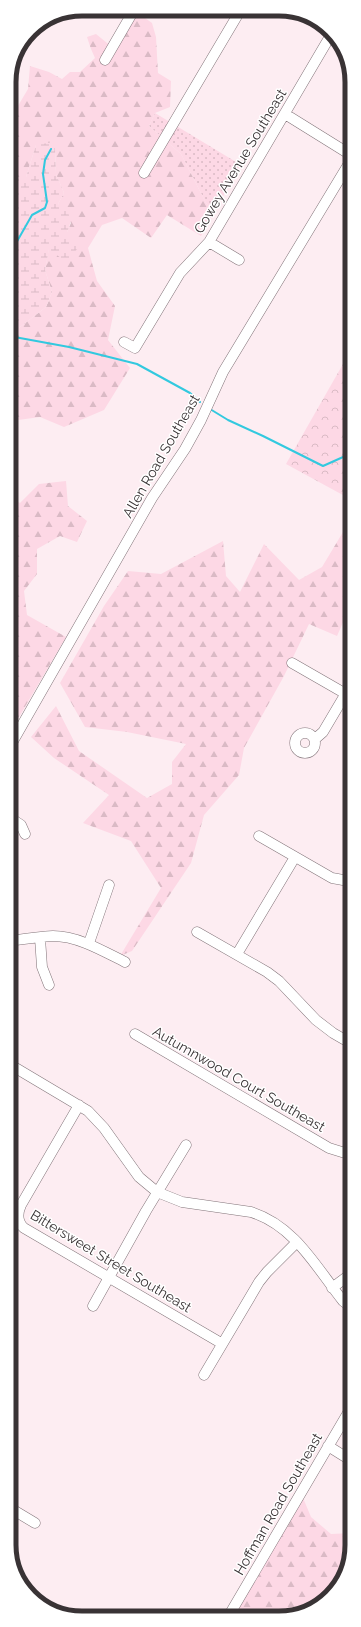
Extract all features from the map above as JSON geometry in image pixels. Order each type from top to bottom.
[{"type":"street","points":[[105,60],[131,16]]},
{"type":"street","points":[[144,173],[237,16]]},
{"type":"street","name":"Gowey Avenue Southeast","points":[[124,342],[135,348],[180,273],[209,242],[329,39]]},
{"type":"street","points":[[285,114],[345,151]]},
{"type":"street","name":"Allen Road Southeast","points":[[16,736],[152,498],[201,420],[223,372],[345,170]]},
{"type":"street","points":[[209,242],[239,260]]},
{"type":"street","points":[[292,663],[345,693]]},
{"type":"street","points":[[315,739],[323,732],[345,696]]},
{"type":"street","points":[[16,822],[21,825],[25,834]]},
{"type":"street","points":[[259,836],[332,878],[345,879]]},
{"type":"street","points":[[237,954],[295,857]]},
{"type":"street","points":[[89,944],[108,885]]},
{"type":"street","points":[[197,932],[267,972],[279,982],[316,1020],[333,1034],[345,1040]]},
{"type":"street","points":[[16,940],[54,936],[89,944],[125,962]]},
{"type":"street","points":[[40,938],[42,967],[49,985]]},
{"type":"street","name":"Autumnwood Court Southeast","points":[[135,1034],[329,1148],[345,1153]]},
{"type":"street","points":[[16,1068],[79,1105],[98,1120],[138,1177],[157,1192],[182,1202],[261,1215],[281,1226],[297,1242],[345,1303]]},
{"type":"street","name":"Bittersweet Street Southeast","points":[[16,1218],[21,1205],[79,1105]]},
{"type":"street","points":[[93,1306],[157,1192],[186,1145]]},
{"type":"street","name":"Bittersweet Street Southeast","points":[[16,1223],[221,1343]]},
{"type":"street","points":[[204,1375],[221,1343],[259,1282],[297,1242]]},
{"type":"street","points":[[332,1288],[345,1278]]},
{"type":"street","name":"Hoffman Road Southeast","points":[[232,1611],[345,1418]]},
{"type":"street","points":[[328,1446],[345,1456]]},
{"type":"street","points":[[16,1512],[35,1523]]},
{"type":"green space","points":[[131,16],[142,16],[152,23],[156,37],[158,73],[171,81],[170,107],[155,113],[149,126],[181,154],[206,203],[214,212],[201,236],[167,215],[151,238],[122,218],[102,225],[88,248],[97,281],[115,306],[108,340],[130,368],[104,410],[64,427],[40,417],[16,420],[16,332],[20,327],[46,307],[52,292],[45,270],[49,248],[67,232],[71,223],[58,204],[64,193],[56,174],[55,148],[36,145],[26,177],[16,177],[16,109],[28,89],[30,66],[49,72],[62,79],[70,72],[80,72],[95,58],[87,37],[96,34],[112,47]]},
{"type":"green space","points":[[155,113],[241,165],[214,212],[206,203],[181,154],[149,126]]},
{"type":"green space","points":[[53,142],[55,148],[56,174],[64,193],[58,204],[70,216],[70,223],[67,232],[79,247],[66,262],[49,249],[45,270],[52,292],[46,307],[20,327],[16,332],[16,225],[18,217],[16,215],[16,177],[26,177],[36,145]]},
{"type":"green space","points":[[16,215],[18,217],[16,225]]},
{"type":"green space","points":[[345,361],[345,496],[286,464]]},
{"type":"green space","points":[[66,481],[68,506],[87,521],[77,542],[60,536],[37,549],[37,574],[24,591],[27,615],[66,637],[16,722],[16,500],[20,503],[39,484]]},
{"type":"green space","points":[[345,529],[345,618],[337,636],[309,624],[284,676],[244,748],[239,775],[204,815],[191,863],[132,951],[120,956],[161,888],[131,841],[83,823],[109,795],[54,758],[31,737],[56,706],[79,751],[147,798],[172,784],[172,762],[186,744],[127,732],[85,727],[60,683],[104,606],[128,571],[161,574],[223,541],[226,576],[240,592],[264,544],[299,580],[322,567]]},
{"type":"green space","points":[[301,1493],[311,1517],[331,1534],[345,1533],[344,1558],[340,1570],[329,1589],[312,1602],[300,1608],[288,1610],[232,1611]]},
{"type":"waterway","points":[[16,243],[32,215],[45,208],[47,202],[43,174],[45,160],[51,149]]},
{"type":"waterway","points":[[16,337],[69,347],[137,364],[190,393],[200,402]]},
{"type":"waterway","points":[[210,409],[228,420],[323,466],[345,456]]}]
